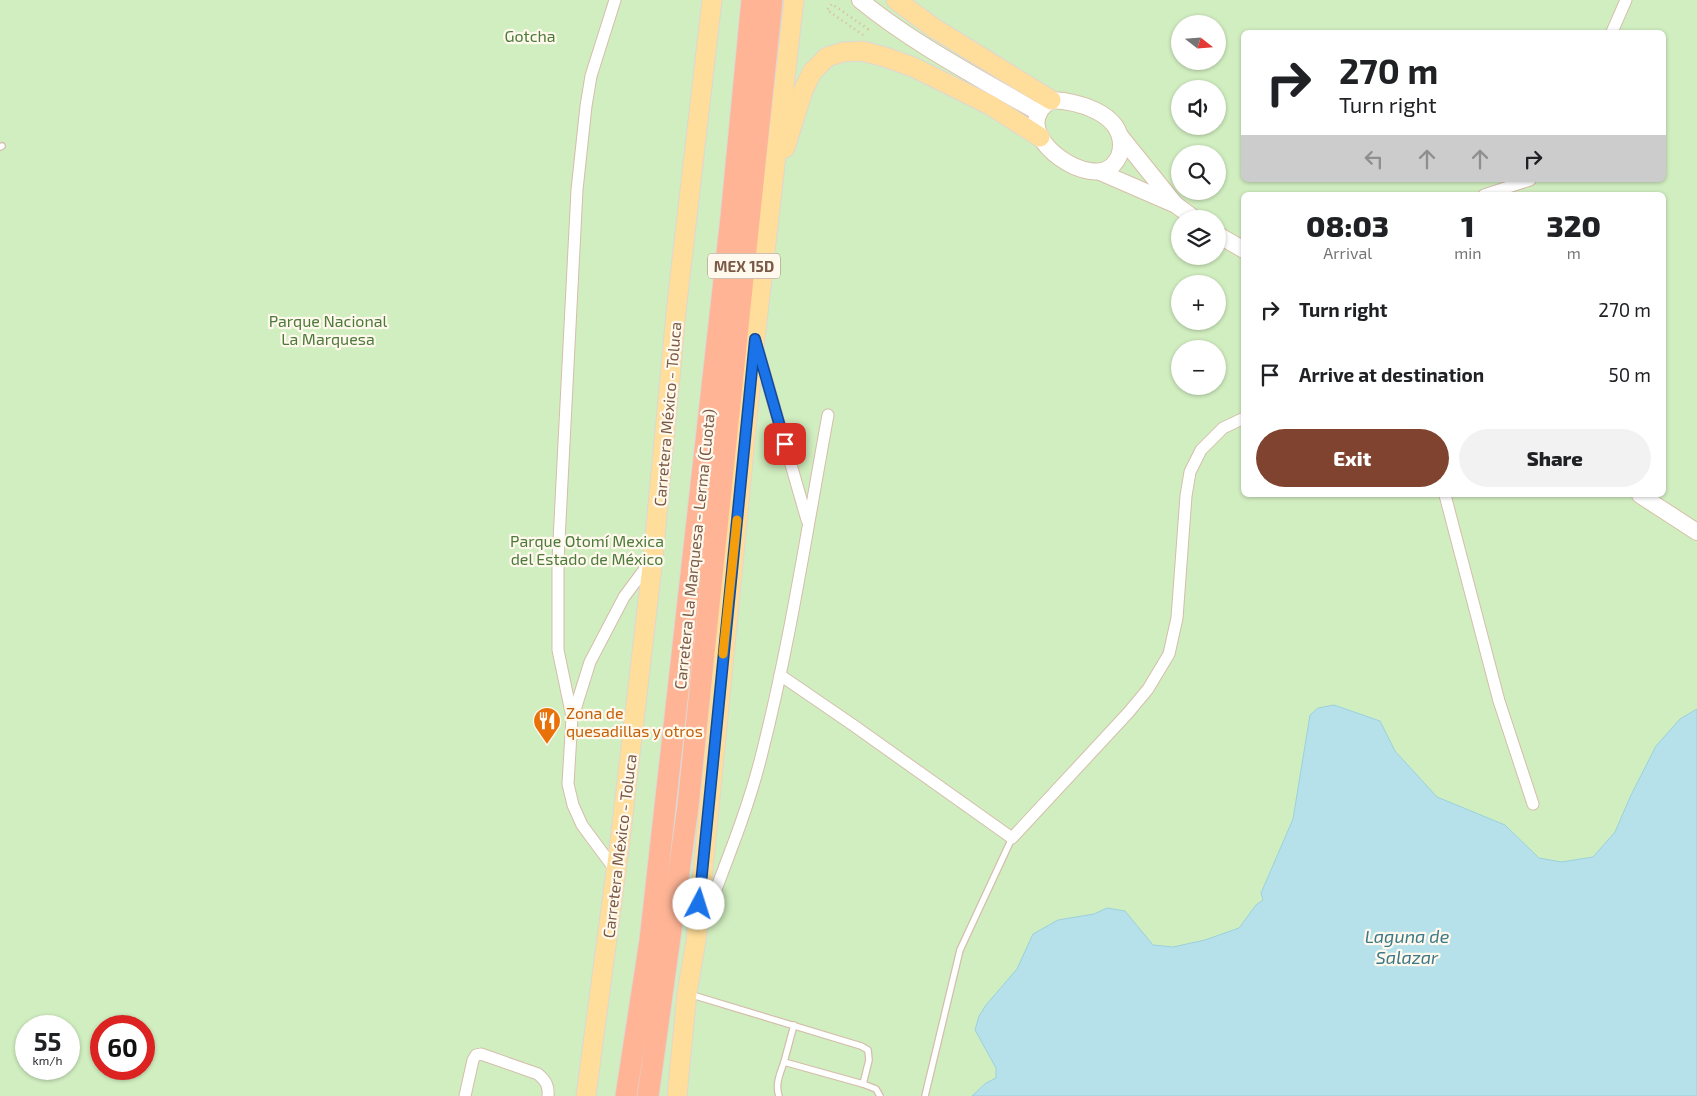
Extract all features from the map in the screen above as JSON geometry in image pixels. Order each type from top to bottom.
[{"type":"highway","name":"Carretera La Marquesa - Lerma (Cuota)","points":[[626,1096],[650,941],[731,218],[752,0]]},
{"type":"highway","name":"Carretera La Marquesa - Lerma (Cuota)","points":[[648,1096],[688,806],[772,0]]},
{"type":"highway","points":[[662,1096],[688,890],[688,806]]},
{"type":"main road","points":[[697,0],[707,50]]},
{"type":"main road","name":"Carretera México - Toluca","points":[[586,1096],[616,871],[653,558],[677,303],[712,0]]},
{"type":"main road","points":[[677,1096],[688,993],[696,941],[755,339],[794,0]]},
{"type":"main road","points":[[860,0],[922,44],[1045,106],[1068,101],[1100,113],[1113,124],[1121,137],[1176,205]]},
{"type":"main road","points":[[896,0],[1045,106]]},
{"type":"main road","points":[[771,192],[803,91],[812,72],[827,57],[843,52],[862,51],[913,67],[990,106],[1040,137]]},
{"type":"main road","points":[[1045,106],[1036,124],[1040,137],[1049,149],[1070,165],[1083,170],[1100,172],[1176,205],[1183,210]]},
{"type":"main road","points":[[1100,172],[1112,167],[1118,158],[1121,149],[1121,137]]},
{"type":"main road","points":[[1226,239],[1241,248]]},
{"type":"main road","points":[[1643,497],[1697,532]]},
{"type":"street","points":[[572,717],[558,650],[558,560],[577,190],[591,76],[615,0]]},
{"type":"street","points":[[1613,30],[1626,0]]},
{"type":"street","points":[[1493,192],[1524,182]]},
{"type":"street","points":[[755,339],[808,524]]},
{"type":"street","points":[[696,941],[738,830],[761,758],[780,676],[828,415]]},
{"type":"street","points":[[780,676],[853,724],[1012,838],[1128,713],[1148,689],[1169,654],[1177,618],[1186,496],[1190,472],[1201,450],[1223,428],[1241,419]]},
{"type":"street","points":[[1446,497],[1499,701],[1533,804]]},
{"type":"street","points":[[616,871],[582,825],[573,805],[568,784],[572,717],[590,662],[603,636],[624,597],[653,558]]},
{"type":"street","points":[[465,1096],[473,1060],[476,1055],[481,1054],[538,1074],[545,1080],[549,1088],[548,1096]]},
{"type":"lane","points":[[925,1096],[960,950],[1012,838]]},
{"type":"lane","points":[[688,993],[862,1046],[868,1050],[869,1060],[863,1084]]},
{"type":"lane","points":[[779,1096],[777,1082],[794,1025]]},
{"type":"lane","points":[[784,1062],[863,1084],[876,1089],[880,1096]]},
{"type":"path","points":[[864,35],[828,10],[832,4],[868,29],[879,15]]},
{"type":"green space","name":"Parque Otomí Mexica del Estado de México","points":[[0,0],[1697,0],[1697,1096],[0,1096]]},
{"type":"water","name":"Laguna de Salazar","points":[[1334,705],[1380,721],[1395,751],[1437,797],[1505,825],[1539,858],[1561,862],[1593,857],[1615,832],[1656,746],[1680,719],[1697,709],[1697,1096],[972,1096],[986,1083],[996,1078],[996,1068],[975,1030],[979,1016],[1017,969],[1033,934],[1058,920],[1094,914],[1107,908],[1125,911],[1153,945],[1173,947],[1205,940],[1239,928],[1256,905],[1263,900],[1261,893],[1293,819],[1310,715],[1318,708]]},
{"type":"slow traffic","points":[[723,654],[737,520]]},
{"type":"place","name":"Zona de quesadillas y otros","points":[[547,745]]},
{"type":"route","points":[[699,904],[755,339],[785,444]]},
{"type":"park label","name":"Gotcha","points":[[530,35]]},
{"type":"park label","name":"Parque Nacional La Marquesa","points":[[328,329]]}]
